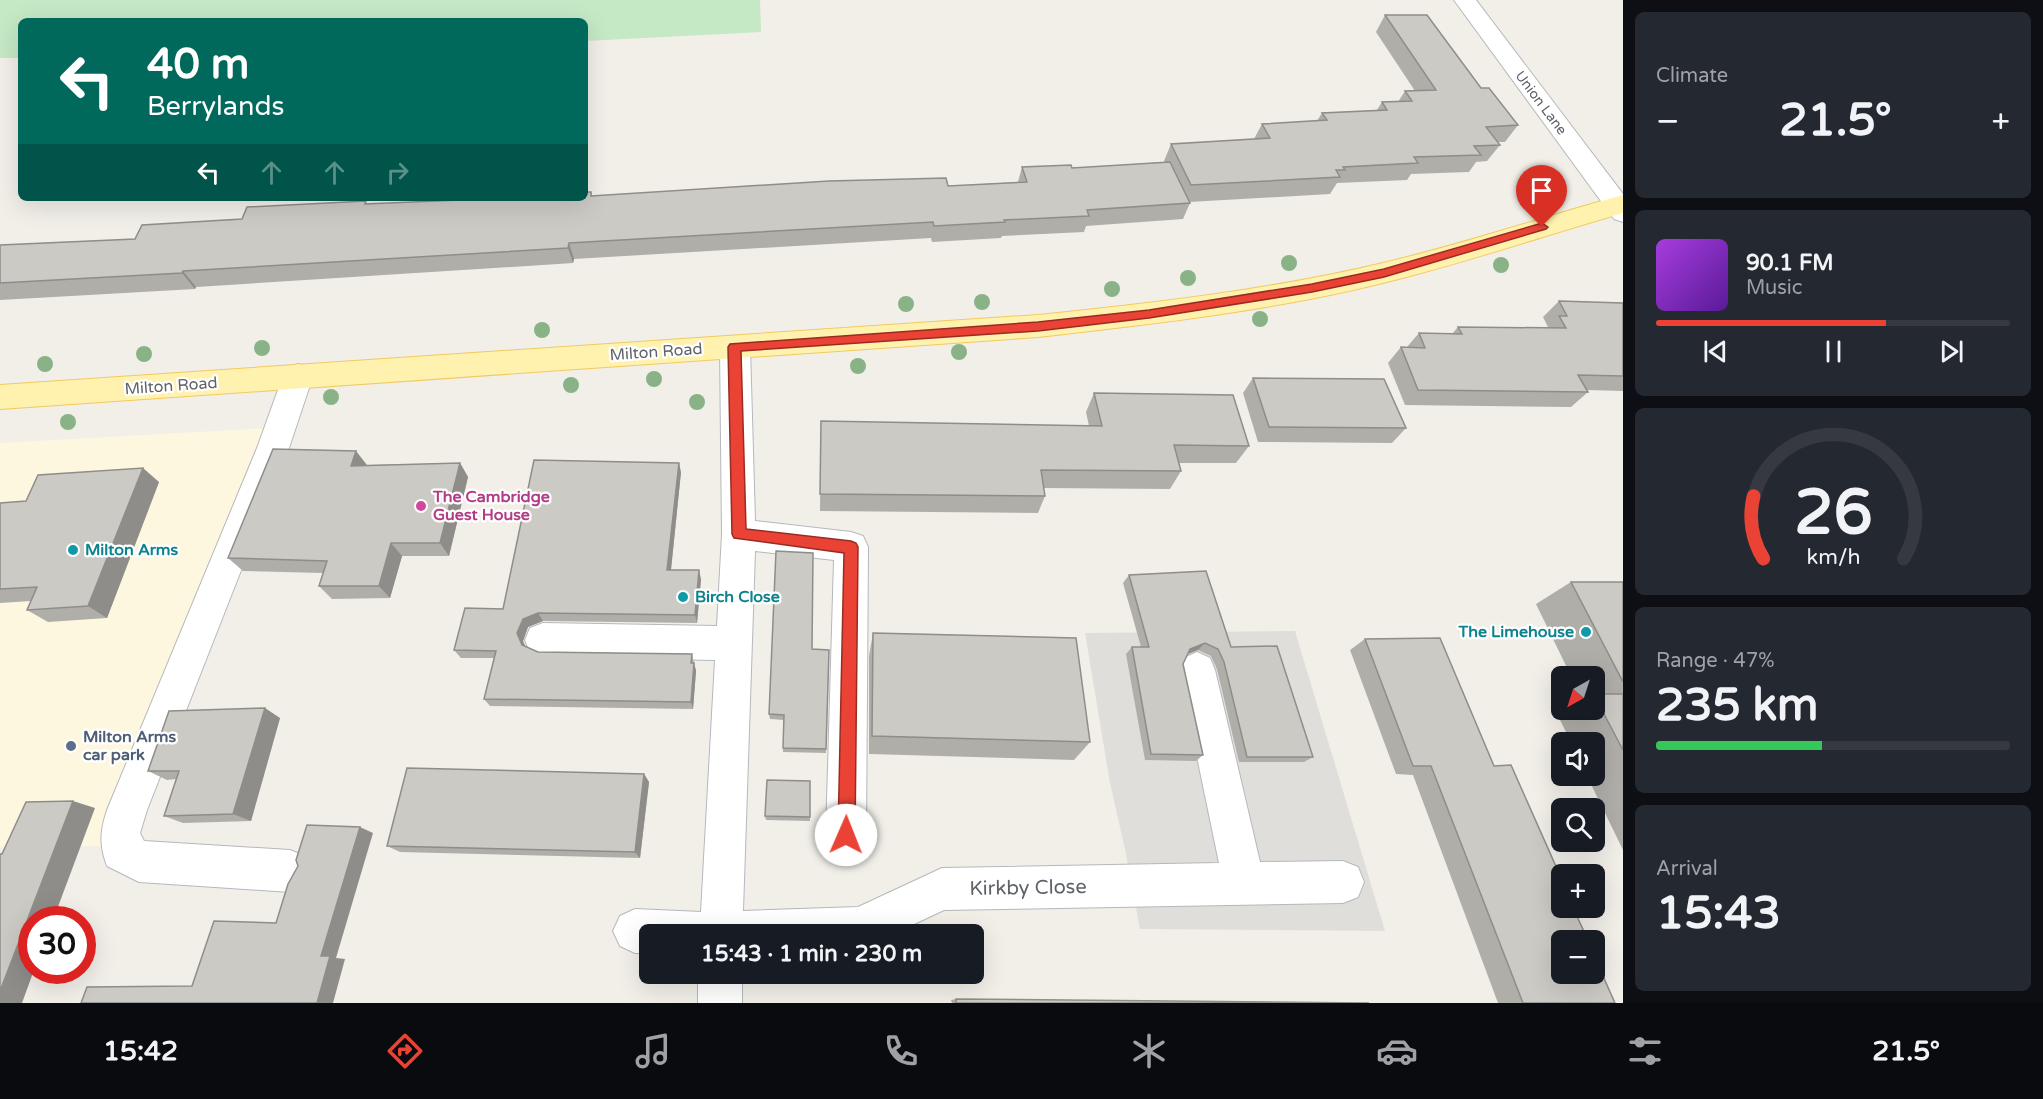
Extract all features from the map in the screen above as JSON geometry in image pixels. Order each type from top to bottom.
[{"type":"main road","name":"Milton Road","points":[[0,397],[1038,326],[1149,314],[1312,288],[1384,273],[1621,208]]},
{"type":"street","name":"Union Lane","points":[[1465,0],[1621,208]]},
{"type":"street","points":[[721,924],[739,534],[735,347]]},
{"type":"street","points":[[290,871],[139,861],[122,851],[120,833],[135,788],[273,448],[298,376]]},
{"type":"street","points":[[739,534],[851,547],[846,835]]},
{"type":"street","points":[[543,640],[734,643]]},
{"type":"street","points":[[1197,670],[1244,884]]},
{"type":"street","name":"Kirkby Close","points":[[868,924],[942,889],[1343,882]]},
{"type":"street","points":[[634,931],[639,931]]},
{"type":"street","points":[[720,984],[720,1003]]},
{"type":"shaded area","points":[[268,428],[102,846],[0,847],[0,443]]},
{"type":"shaded area","points":[[1295,631],[1385,931],[1140,929],[1110,783],[1085,633]]},
{"type":"green space","points":[[0,0],[760,0],[761,32],[588,41],[588,18],[18,18],[18,58],[0,58]]},
{"type":"building","points":[[1385,15],[1427,15],[1481,88],[1489,88],[1518,125],[1486,127],[1500,145],[1474,146],[1481,155],[1414,157],[1418,163],[1343,167],[1345,170],[1336,170],[1340,177],[1191,185],[1171,144],[1270,138],[1262,124],[1327,120],[1322,113],[1387,110],[1382,102],[1412,101],[1405,91],[1436,90]]},
{"type":"building","points":[[1170,162],[1190,203],[1087,210],[1089,216],[1004,220],[1005,222],[934,226],[933,222],[569,243],[568,248],[0,283],[0,245],[135,239],[142,225],[242,219],[247,207],[366,201],[365,204],[436,201],[588,201],[588,192],[591,192],[591,196],[829,181],[946,178],[948,186],[1027,182],[1022,167],[1071,165],[1072,168]]},
{"type":"building","points":[[1559,301],[1623,303],[1623,376],[1578,375],[1588,392],[1418,390],[1401,347],[1425,348],[1419,333],[1462,334],[1458,327],[1566,328],[1559,316],[1567,316]]},
{"type":"building","points":[[1253,378],[1384,379],[1406,428],[1269,427]]},
{"type":"building","points":[[1094,393],[1233,395],[1249,446],[1174,445],[1181,471],[1041,470],[1045,496],[820,494],[821,421],[1102,426]]},
{"type":"building","points":[[273,449],[356,451],[351,466],[460,463],[440,543],[391,543],[379,586],[319,586],[327,561],[228,558]]},
{"type":"building","points":[[534,460],[679,463],[667,570],[699,570],[695,615],[538,613],[523,619],[517,633],[522,645],[538,652],[692,654],[691,663],[694,663],[691,702],[484,699],[496,651],[454,650],[465,608],[503,609]]},
{"type":"building","name":"Milton Arms","points":[[143,468],[88,606],[27,610],[37,587],[0,589],[0,503],[26,501],[38,475]]},
{"type":"building","points":[[776,551],[813,553],[812,649],[829,650],[826,749],[783,748],[784,715],[769,714]]},
{"type":"building","points":[[1206,571],[1231,647],[1277,646],[1313,757],[1247,757],[1224,662],[1218,649],[1205,643],[1190,649],[1183,664],[1203,755],[1151,754],[1132,647],[1149,647],[1129,575]]},
{"type":"building","points":[[1571,582],[1623,582],[1623,682]]},
{"type":"building","points":[[873,633],[1076,638],[1090,742],[872,736]]},
{"type":"building","points":[[1440,638],[1494,766],[1511,765],[1555,864],[1551,864],[1551,918],[1578,918],[1583,930],[1551,930],[1551,984],[1605,984],[1605,981],[1615,1003],[1523,1003],[1431,766],[1413,766],[1365,639]]},
{"type":"building","points":[[1605,694],[1623,694],[1623,750],[1605,716]]},
{"type":"building","points":[[265,708],[233,814],[164,816],[179,771],[148,771],[169,711]]},
{"type":"building","points":[[407,768],[644,774],[635,852],[387,846]]},
{"type":"building","points":[[767,780],[810,781],[810,817],[765,816]]},
{"type":"building","points":[[73,801],[33,906],[18,906],[18,944],[0,991],[0,854],[26,802]]},
{"type":"building","points":[[307,825],[360,827],[321,956],[330,956],[317,1003],[81,1003],[87,987],[192,986],[214,921],[276,923],[288,884],[298,866],[296,860]]},
{"type":"building","points":[[956,999],[1369,1003],[956,1003]]},
{"type":"place","name":"The Cambridge Guest House","points":[[421,506]]},
{"type":"place","name":"Milton Arms","points":[[73,550]]},
{"type":"place","name":"Birch Close","points":[[683,597]]},
{"type":"place","name":"The Limehouse","points":[[1586,632]]},
{"type":"place","name":"Milton Arms car park","points":[[71,746]]},
{"type":"route","points":[[846,835],[851,547],[739,534],[735,347],[1038,326],[1149,314],[1312,288],[1384,273],[1542,227]]}]
